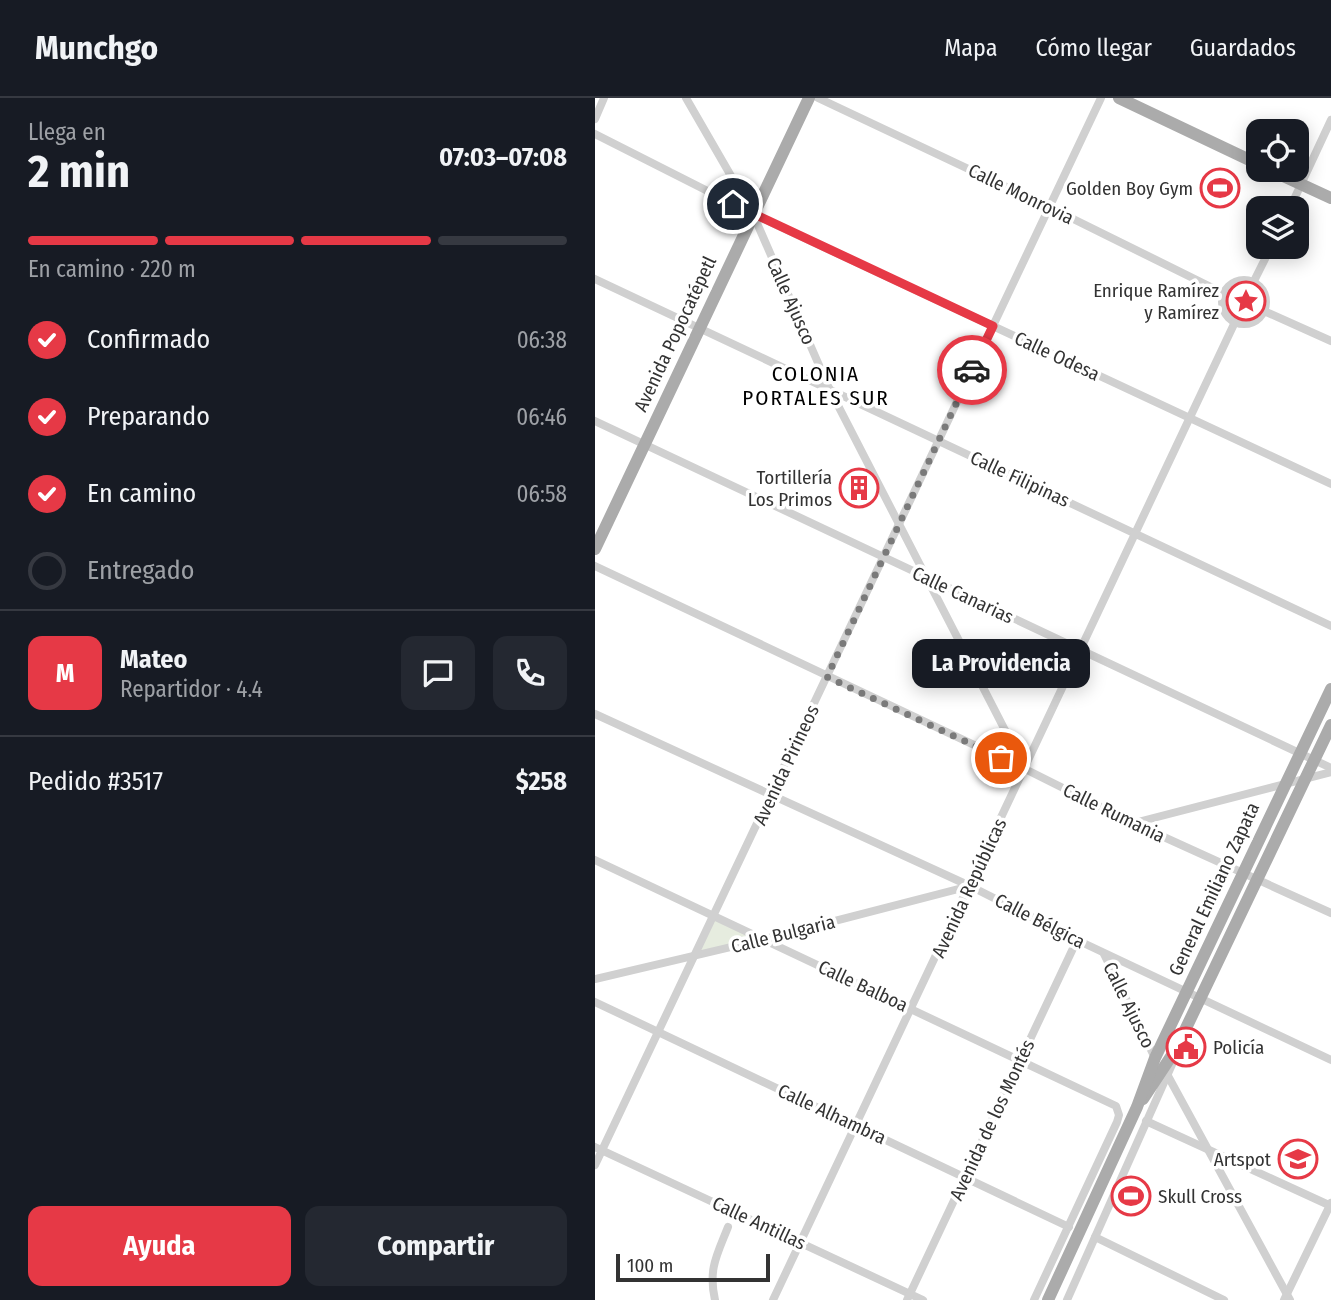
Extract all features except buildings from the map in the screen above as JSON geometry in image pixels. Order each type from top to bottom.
[{"type":"main road","name":"Avenida Popocatépetl","points":[[595,549],[809,98]]},
{"type":"main road","points":[[1119,98],[1246,158]]},
{"type":"main road","points":[[1297,182],[1331,198]]},
{"type":"main road","name":"General Emiliano Zapata","points":[[1048,1300],[1137,1107],[1155,1058],[1331,689]]},
{"type":"main road","name":"General Emiliano Zapata","points":[[1137,1107],[1177,1049],[1331,725]]},
{"type":"street","points":[[595,119],[604,98]]},
{"type":"street","name":"Calle Ajusco","points":[[686,98],[753,214],[829,388],[1025,769]]},
{"type":"street","name":"Calle Monrovia","points":[[818,98],[1223,293]]},
{"type":"street","name":"Avenida Pirineos","points":[[595,1165],[599,1149],[659,1032],[1101,98]]},
{"type":"street","points":[[1296,196],[1331,120]]},
{"type":"street","name":"Calle Odesa","points":[[595,134],[753,214],[1331,484]]},
{"type":"street","points":[[1254,281],[1265,259]]},
{"type":"street","name":"Calle Filipinas","points":[[595,279],[1331,626]]},
{"type":"street","points":[[1239,279],[1254,281],[1266,297],[1265,311],[1261,317],[1249,324],[1234,323],[1222,307],[1223,293],[1239,279]]},
{"type":"street","points":[[1265,311],[1331,341]]},
{"type":"street","name":"Avenida Repúblicas","points":[[773,1300],[1234,323]]},
{"type":"street","name":"Calle Canarias","points":[[595,421],[1315,760],[1331,770]]},
{"type":"street","name":"Calle Rumania","points":[[595,566],[1025,769],[1133,823],[1331,913]]},
{"type":"street","name":"Calle Bélgica","points":[[595,714],[970,887],[1331,1060]]},
{"type":"street","points":[[1133,823],[1331,770]]},
{"type":"street","name":"Calle Balboa","points":[[595,860],[1112,1102],[1118,1110],[1117,1122],[1069,1227]]},
{"type":"street","name":"Calle Bulgaria","points":[[595,979],[970,887]]},
{"type":"street","name":"Avenida de los Montés","points":[[908,1297],[1077,940]]},
{"type":"street","name":"Calle Ajusco","points":[[1103,953],[1155,1058]]},
{"type":"street","name":"Calle Alhambra","points":[[595,1002],[1069,1227]]},
{"type":"street","name":"General Emiliano Zapata","points":[[1066,1300],[1168,1076],[1177,1049]]},
{"type":"street","points":[[1168,1076],[1287,1298]]},
{"type":"street","points":[[1146,1121],[1331,1205],[1287,1298]]},
{"type":"street","name":"Calle Antillas","points":[[599,1149],[801,1243],[908,1297],[923,1300]]},
{"type":"street","points":[[715,1300],[711,1277],[713,1265],[729,1227]]},
{"type":"street","points":[[1034,1300],[1069,1227]]},
{"type":"street","points":[[1095,1237],[1224,1300]]},
{"type":"shaded area","points":[[715,916],[765,939],[695,956]]},
{"type":"way so far","points":[[972,370],[827,677],[1001,758]]},
{"type":"place","name":"Golden Boy Gym","points":[[1220,188]]},
{"type":"place","name":"Enrique Ramírez y Ramírez","points":[[1246,301]]},
{"type":"place","name":"Tortillería Los Primos","points":[[859,488]]},
{"type":"place","name":"La Providencia","points":[[1001,758]]},
{"type":"place","name":"Policía","points":[[1186,1047]]},
{"type":"place","name":"Artspot","points":[[1298,1159]]},
{"type":"place","name":"Skull Cross","points":[[1131,1196]]},
{"type":"district","name":"COLONIA PORTALES SUR","points":[[816,386]]},
{"type":"route","points":[[733,204],[993,326],[972,370]]}]
